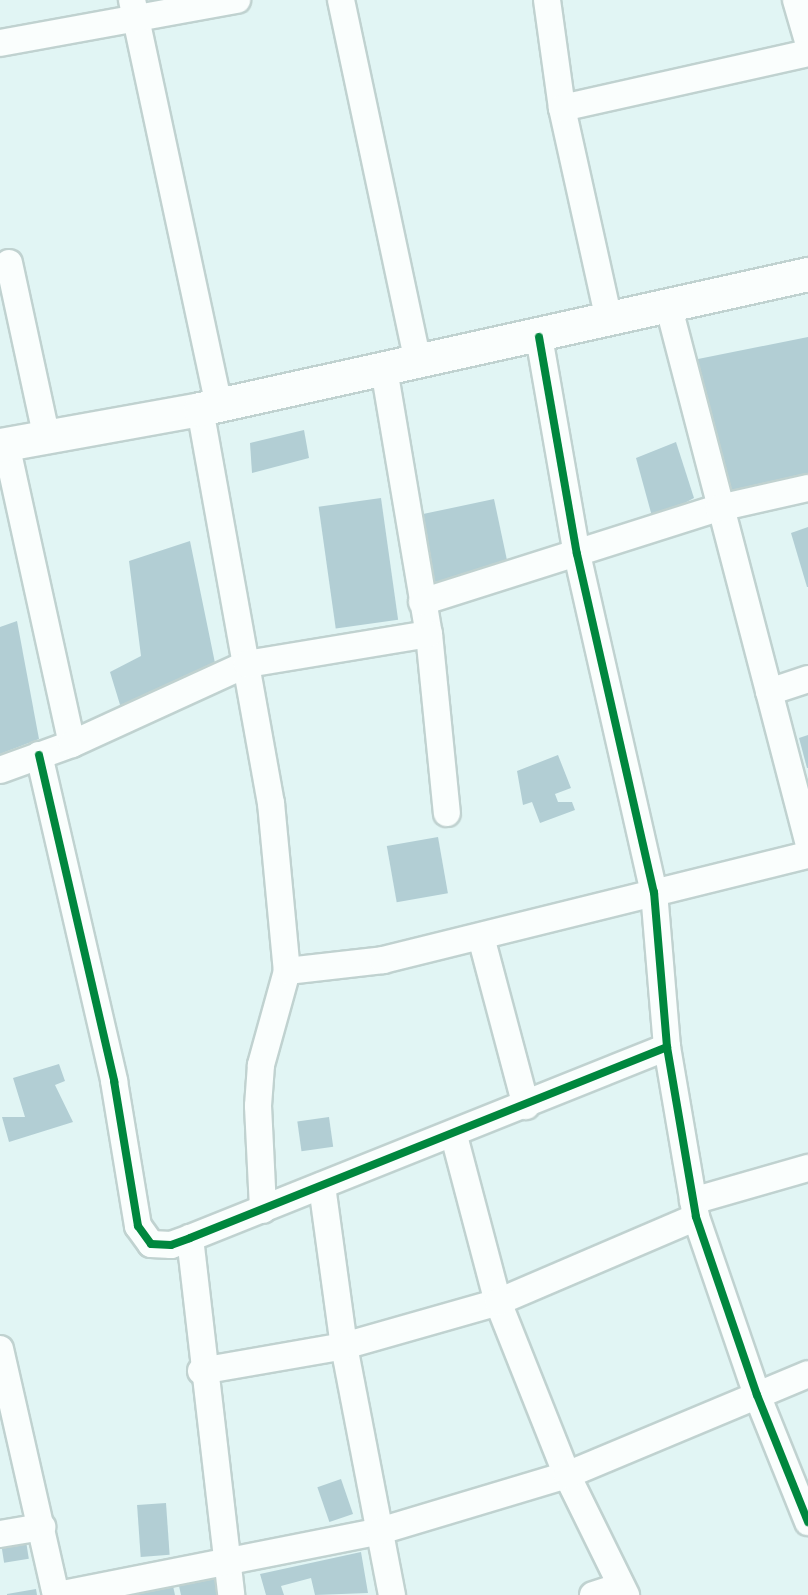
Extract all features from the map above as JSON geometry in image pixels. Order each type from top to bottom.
[{"type":"street","points":[[0,43],[135,9],[237,0]]},
{"type":"street","points":[[341,0],[417,359]]},
{"type":"street","points":[[547,0],[562,108],[609,320]]},
{"type":"street","points":[[796,0],[808,40]]},
{"type":"street","points":[[135,9],[210,407],[276,833],[287,971],[261,1065],[258,1106],[263,1210]]},
{"type":"street","points":[[562,108],[808,53]]},
{"type":"street","points":[[9,263],[46,434]]},
{"type":"street","points":[[72,744],[3,444],[46,434],[210,407],[384,369],[417,359],[539,337],[808,274]]},
{"type":"street","points":[[669,308],[719,508],[808,841]]},
{"type":"street","points":[[539,337],[578,554],[654,892],[667,1047],[694,1209],[757,1395],[808,1522]]},
{"type":"street","points":[[384,369],[429,634],[447,813]]},
{"type":"street","points":[[422,602],[719,508],[808,488]]},
{"type":"street","points":[[0,770],[72,744],[248,664],[429,634]]},
{"type":"street","points":[[769,692],[808,680]]},
{"type":"street","points":[[39,755],[114,1081],[138,1227],[151,1244],[160,1246],[190,1238],[454,1136],[667,1047]]},
{"type":"street","points":[[287,971],[383,960],[808,855]]},
{"type":"street","points":[[481,937],[526,1106]]},
{"type":"street","points":[[454,1136],[498,1302],[567,1475],[623,1591],[593,1595]]},
{"type":"street","points":[[201,1371],[344,1346],[498,1302],[694,1209],[808,1168]]},
{"type":"street","points":[[322,1186],[344,1346],[392,1595]]},
{"type":"street","points":[[190,1238],[201,1371],[224,1562],[231,1595]]},
{"type":"street","points":[[0,1349],[57,1595],[380,1531],[567,1475],[808,1374]]},
{"type":"street","points":[[0,1534],[42,1527]]},
{"type":"building","points":[[808,337],[808,474],[731,493],[693,360]]},
{"type":"building","points":[[304,430],[309,458],[252,473],[250,443]]},
{"type":"building","points":[[676,442],[694,498],[653,520],[636,458]]},
{"type":"building","points":[[381,498],[398,620],[336,629],[319,507]]},
{"type":"building","points":[[494,499],[508,566],[435,582],[421,515]]},
{"type":"building","points":[[808,527],[808,587],[807,587],[791,533]]},
{"type":"building","points":[[190,541],[215,663],[121,708],[110,672],[141,656],[129,561]]},
{"type":"building","points":[[17,621],[39,739],[0,754],[0,627]]},
{"type":"building","points":[[808,735],[808,768],[807,768],[799,738]]},
{"type":"building","points":[[558,755],[571,788],[555,794],[558,802],[572,802],[575,810],[540,823],[532,802],[523,805],[517,771]]},
{"type":"building","points":[[438,837],[448,893],[397,902],[387,846]]},
{"type":"building","points":[[59,1064],[65,1081],[55,1085],[73,1122],[9,1142],[2,1117],[25,1117],[13,1078]]},
{"type":"building","points":[[329,1117],[333,1147],[301,1151],[297,1121]]},
{"type":"building","points":[[341,1479],[353,1514],[329,1522],[317,1487]]},
{"type":"building","points":[[166,1503],[170,1555],[141,1557],[137,1505]]},
{"type":"building","points":[[26,1541],[29,1559],[4,1563],[1,1545]]},
{"type":"building","points":[[361,1552],[368,1593],[315,1595],[311,1578],[281,1586],[284,1595],[266,1595],[260,1574]]},
{"type":"building","points":[[215,1577],[220,1595],[181,1595],[179,1586]]},
{"type":"building","points":[[173,1586],[175,1595],[138,1595],[138,1594]]},
{"type":"building","points":[[36,1589],[37,1595],[7,1595],[7,1594]]},
{"type":"cycle path","points":[[539,337],[577,554],[654,892],[667,1047],[696,1217],[757,1395],[808,1522]]},
{"type":"cycle path","points":[[39,755],[114,1081],[138,1226],[151,1244],[171,1245],[190,1238],[667,1047]]}]
